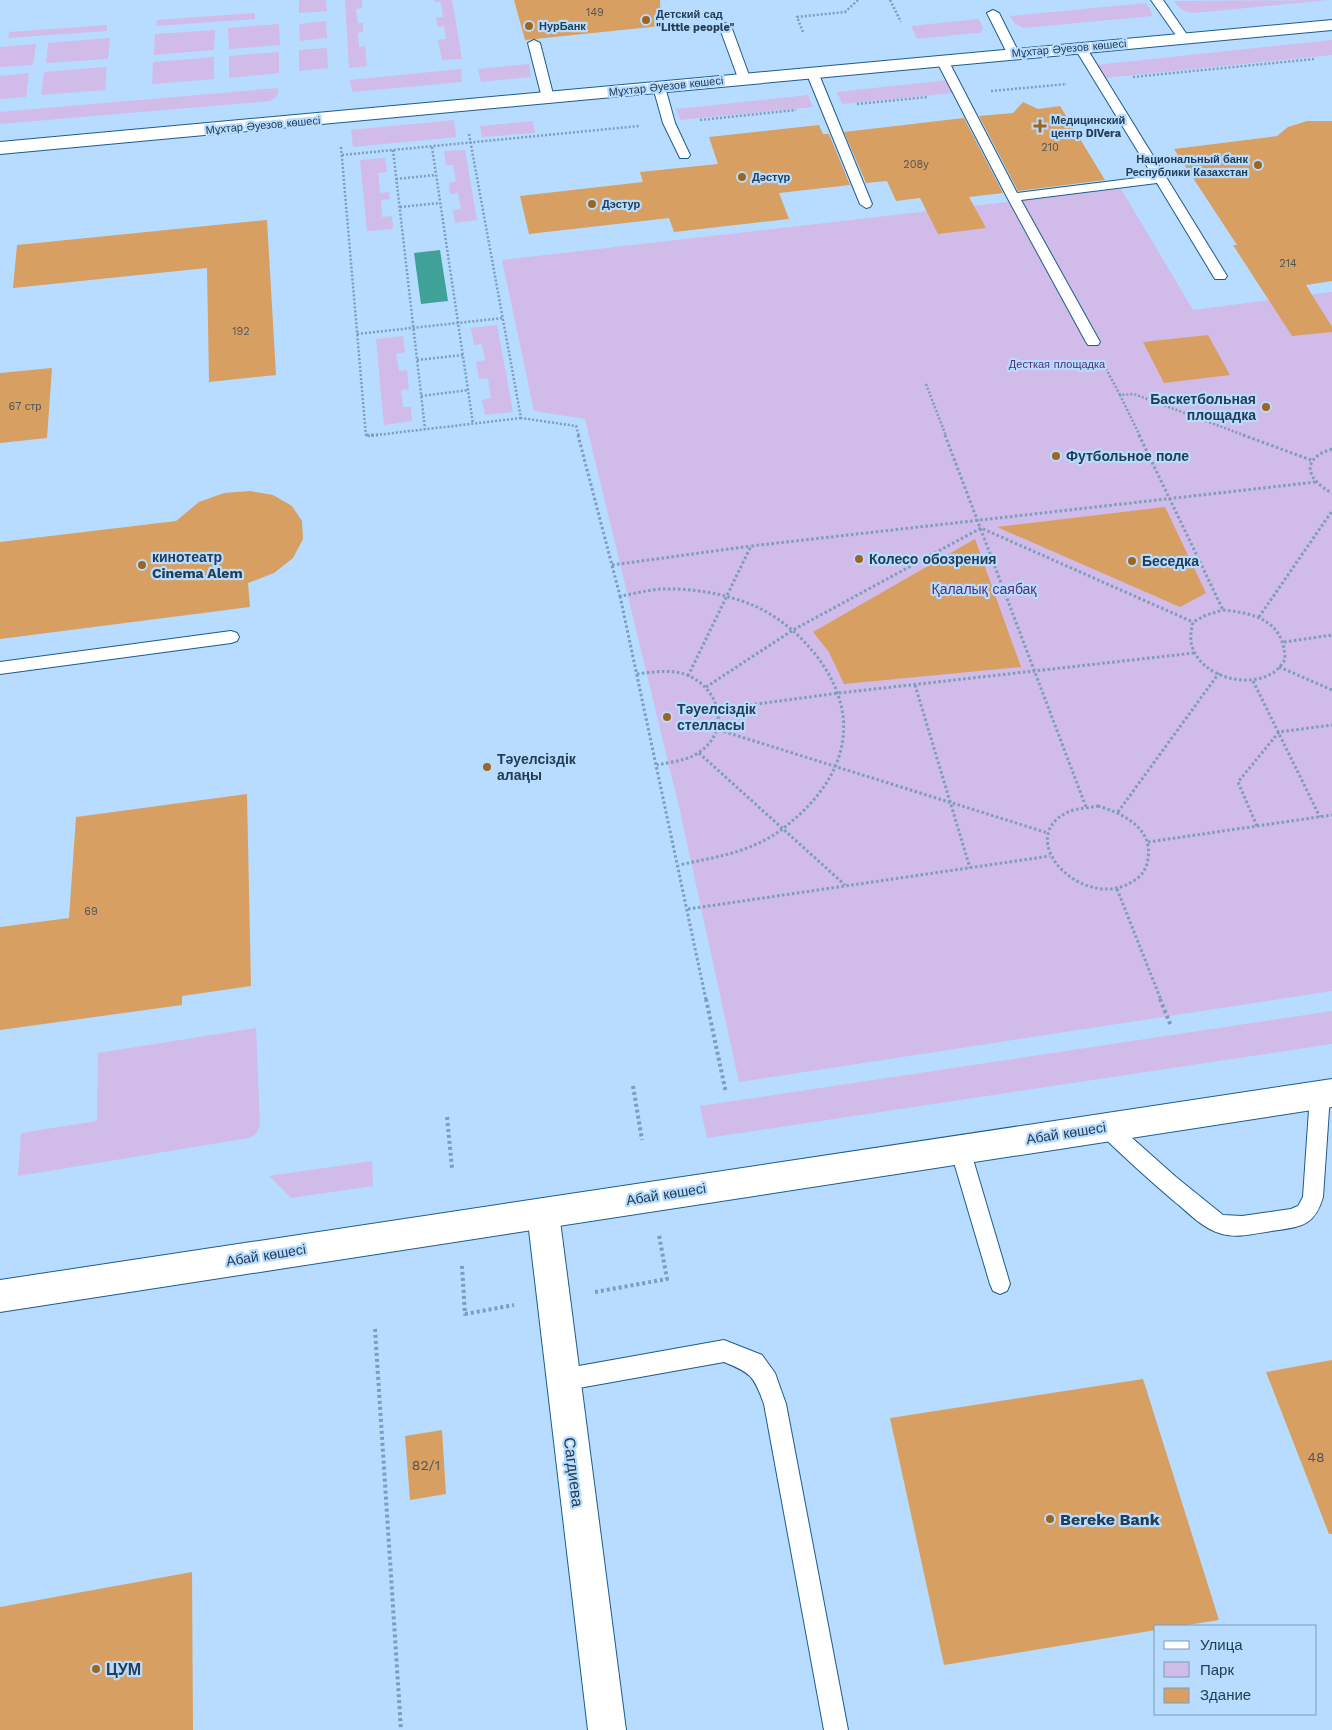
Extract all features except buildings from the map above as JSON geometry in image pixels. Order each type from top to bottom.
[{"type":"main road","name":"Мұхтар Әуезов көшесі","points":[[0,148],[1332,25]]},
{"type":"main road","name":"Абай көшесі","points":[[0,1296],[1326,1094]]},
{"type":"main road","name":"Сагдиева","points":[[543,1213],[562,1380],[607,1730]]},
{"type":"lane","points":[[1157,0],[1184,39]]},
{"type":"lane","points":[[993,14],[1013,53]]},
{"type":"lane","points":[[725,26],[744,78]]},
{"type":"lane","points":[[534,43],[548,98]]},
{"type":"lane","points":[[1080,47],[1220,276]]},
{"type":"lane","points":[[942,60],[1013,197],[1093,342]]},
{"type":"lane","points":[[812,72],[866,204]]},
{"type":"lane","points":[[660,87],[669,123],[684,155]]},
{"type":"lane","points":[[1013,197],[1160,179]]},
{"type":"lane","points":[[0,668],[231,637]]},
{"type":"lane","points":[[1106,1127],[1168,1184],[1213,1220],[1222,1224],[1242,1225],[1302,1216],[1309,1211],[1313,1197],[1326,1094]]},
{"type":"lane","points":[[960,1150],[1000,1284]]},
{"type":"lane","points":[[562,1380],[724,1351],[754,1364],[766,1381],[775,1404],[836,1730]]},
{"type":"path","points":[[803,32],[797,17],[845,12],[858,0]]},
{"type":"path","points":[[890,0],[901,22]]},
{"type":"path","points":[[468,129],[521,418]]},
{"type":"path","points":[[340,139],[366,436],[521,418],[576,426],[620,596],[679,865],[726,1093]]},
{"type":"path","points":[[432,146],[473,424]]},
{"type":"path","points":[[393,150],[425,429]]},
{"type":"path","points":[[396,179],[436,175]]},
{"type":"path","points":[[400,207],[440,203]]},
{"type":"path","points":[[357,334],[503,318]]},
{"type":"path","points":[[1093,342],[1223,610]]},
{"type":"path","points":[[417,360],[463,355]]},
{"type":"path","points":[[926,384],[1086,807]]},
{"type":"path","points":[[421,396],[468,390]]},
{"type":"path","points":[[1120,396],[1134,394],[1311,460]]},
{"type":"path","points":[[1332,449],[1321,451],[1311,460],[1309,471],[1316,482],[1332,493]]},
{"type":"path","points":[[612,564],[751,546],[1316,482]]},
{"type":"path","points":[[1259,617],[1332,511]]},
{"type":"path","points":[[981,528],[1193,622]]},
{"type":"path","points":[[706,687],[793,630],[981,528]]},
{"type":"path","points":[[688,676],[751,546]]},
{"type":"path","points":[[620,596],[662,589],[697,591],[727,598],[766,612],[793,630],[815,652],[831,674],[839,694],[844,727],[837,767],[829,782],[811,804],[784,829],[748,848],[679,865]]},
{"type":"path","points":[[1223,610],[1241,611],[1259,617],[1275,628],[1284,642],[1285,660],[1274,674],[1253,680],[1230,678],[1208,668],[1194,653],[1190,638],[1193,622],[1206,615],[1223,610]]},
{"type":"path","points":[[1284,642],[1332,636]]},
{"type":"path","points":[[720,709],[1194,653]]},
{"type":"path","points":[[1279,667],[1332,690]]},
{"type":"path","points":[[637,674],[665,671],[688,676],[706,687],[715,697],[720,709],[721,719],[718,730],[711,742],[699,753],[657,766]]},
{"type":"path","points":[[1118,812],[1219,673]]},
{"type":"path","points":[[1253,680],[1320,817]]},
{"type":"path","points":[[915,685],[970,868]]},
{"type":"path","points":[[1257,826],[1238,782],[1278,732],[1332,724]]},
{"type":"path","points":[[718,730],[1048,833]]},
{"type":"path","points":[[699,753],[845,886]]},
{"type":"path","points":[[1098,806],[1118,812],[1131,820],[1142,831],[1148,842],[1150,860],[1144,873],[1135,882],[1117,889],[1105,890],[1089,887],[1073,881],[1060,871],[1050,856],[1047,846],[1048,833],[1054,822],[1065,812],[1086,807],[1098,806]]},
{"type":"path","points":[[1148,842],[1332,816]]},
{"type":"path","points":[[688,909],[1050,856]]},
{"type":"path","points":[[1117,889],[1171,1026]]},
{"type":"path","points":[[633,1086],[642,1140]]},
{"type":"path","points":[[447,1117],[452,1168]]},
{"type":"path","points":[[375,1329],[400,1730]]},
{"type":"green space","points":[[299,0],[326,0],[327,11],[299,13]]},
{"type":"green space","points":[[345,0],[362,0],[362,8],[356,9],[358,23],[363,23],[363,32],[358,33],[359,47],[365,46],[367,66],[349,68]]},
{"type":"green space","points":[[435,0],[452,0],[462,59],[442,60],[438,40],[446,39],[444,26],[438,27],[436,18],[443,17],[441,2],[435,2]]},
{"type":"green space","points":[[1328,0],[1194,13],[1182,10],[1174,1]]},
{"type":"green space","points":[[1146,3],[1152,16],[1024,28],[1015,24],[1010,16]]},
{"type":"green space","points":[[255,13],[255,19],[156,26],[157,20]]},
{"type":"green space","points":[[979,19],[983,28],[981,33],[917,39],[911,26]]},
{"type":"green space","points":[[326,21],[327,38],[300,41],[299,24]]},
{"type":"green space","points":[[279,24],[280,45],[229,49],[228,28]]},
{"type":"green space","points":[[107,25],[107,31],[8,38],[9,32]]},
{"type":"green space","points":[[215,30],[214,50],[154,55],[155,34]]},
{"type":"green space","points":[[110,38],[108,59],[46,63],[48,43]]},
{"type":"green space","points":[[1332,40],[1332,55],[1104,78],[1096,65]]},
{"type":"green space","points":[[36,44],[33,65],[0,67],[0,47]]},
{"type":"green space","points":[[327,48],[328,68],[299,71],[299,50]]},
{"type":"green space","points":[[279,52],[279,73],[229,78],[229,56]]},
{"type":"green space","points":[[214,57],[214,79],[152,84],[153,62]]},
{"type":"green space","points":[[529,64],[531,77],[481,82],[478,69]]},
{"type":"green space","points":[[107,67],[105,90],[41,95],[44,72]]},
{"type":"green space","points":[[461,69],[462,82],[352,92],[350,80]]},
{"type":"green space","points":[[29,73],[26,97],[0,99],[0,76]]},
{"type":"green space","points":[[948,80],[954,93],[842,104],[837,92]]},
{"type":"green space","points":[[278,88],[277,96],[270,101],[0,124],[0,112]]},
{"type":"green space","points":[[808,95],[813,107],[680,120],[676,109]]},
{"type":"green space","points":[[454,120],[456,137],[353,147],[351,130]]},
{"type":"green space","points":[[533,121],[535,133],[482,137],[480,126]]},
{"type":"green space","points":[[465,150],[477,220],[455,223],[453,210],[461,209],[458,193],[450,194],[449,183],[456,181],[453,165],[446,165],[444,151]]},
{"type":"green space","points":[[385,158],[387,172],[378,173],[380,193],[389,192],[390,199],[381,200],[382,217],[392,216],[393,229],[367,231],[360,160]]},
{"type":"green space","name":"Қалалық саябақ","points":[[1121,189],[1193,310],[1332,292],[1332,991],[739,1082],[680,811],[585,419],[534,411],[502,260]]},
{"type":"green space","points":[[497,325],[513,412],[485,415],[482,400],[491,398],[488,378],[479,379],[476,362],[485,360],[482,344],[474,345],[471,328]]},
{"type":"green space","points":[[403,336],[405,352],[396,354],[399,371],[407,370],[409,389],[401,390],[403,407],[411,407],[412,421],[384,425],[376,339]]},
{"type":"green space","points":[[1332,1011],[1332,1044],[707,1138],[700,1106]]},
{"type":"green space","points":[[256,1028],[260,1125],[256,1134],[249,1138],[18,1176],[21,1133],[97,1121],[98,1053]]},
{"type":"green space","points":[[372,1161],[373,1186],[291,1198],[269,1176]]},
{"type":"shaded area","points":[[440,250],[448,301],[421,304],[414,253]]},
{"type":"place","name":"Детский сад \"Little people\"","points":[[646,20]]},
{"type":"place","name":"НурБанк","points":[[529,26]]},
{"type":"place","name":"Медицинский центр DiVera","points":[[1040,126]]},
{"type":"place","name":"Национальный банк Республики Казахстан","points":[[1258,165]]},
{"type":"place","name":"Дәстүр","points":[[742,177]]},
{"type":"place","name":"Дэстур","points":[[592,204]]},
{"type":"place","name":"Баскетбольная площадка","points":[[1266,407]]},
{"type":"place","name":"Футбольное поле","points":[[1056,456]]},
{"type":"place","name":"Колесо обозрения","points":[[859,559]]},
{"type":"place","name":"Беседка","points":[[1132,561]]},
{"type":"place","name":"кинотеатр Cinema Alem","points":[[142,565]]},
{"type":"place","name":"Тәуелсіздік стелласы","points":[[667,717]]},
{"type":"place","name":"Тәуелсіздік алаңы","points":[[487,767]]},
{"type":"place","name":"Bereke Bank","points":[[1050,1519]]},
{"type":"place","name":"ЦУМ","points":[[96,1669]]},
{"type":"park label","name":"Десткая площадка","points":[[1057,364]]}]
